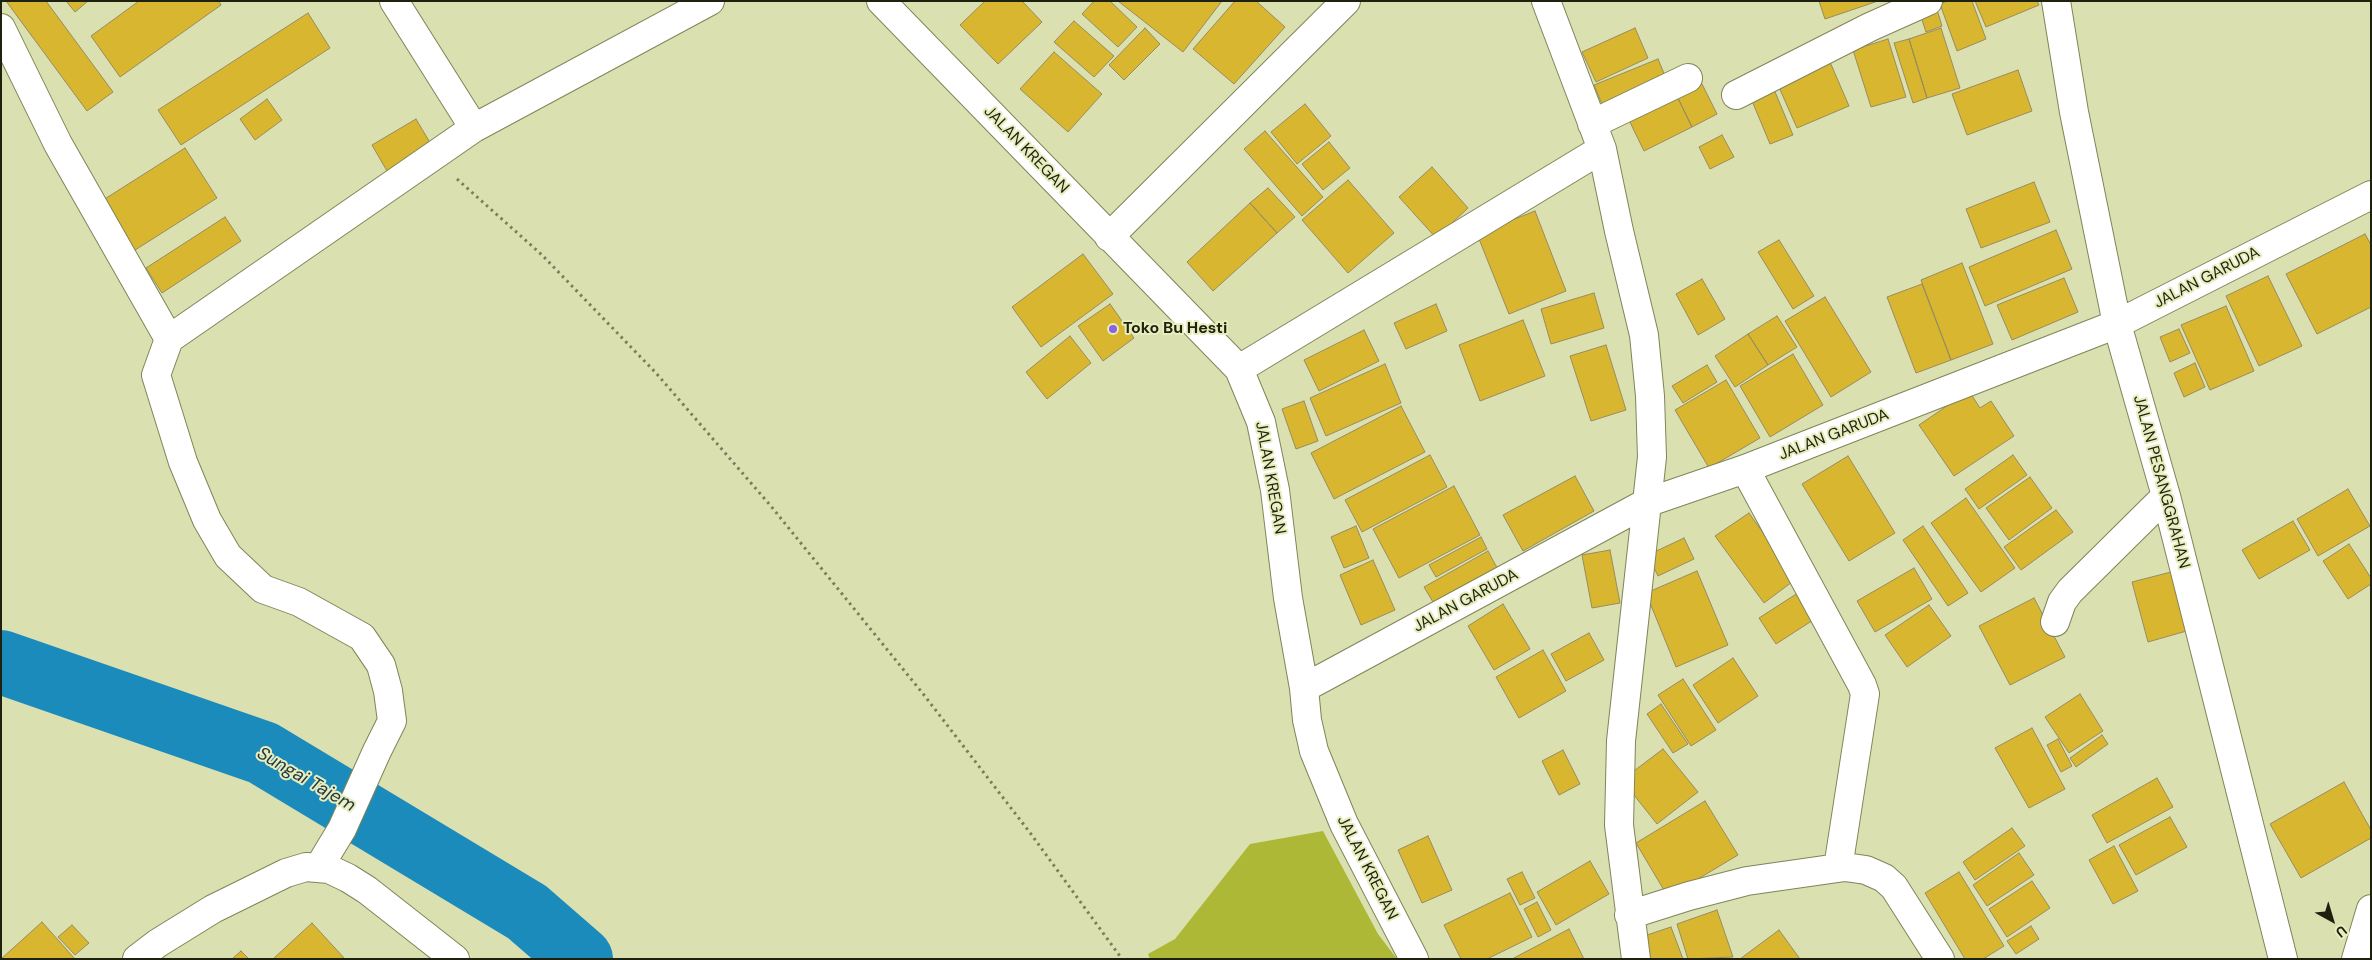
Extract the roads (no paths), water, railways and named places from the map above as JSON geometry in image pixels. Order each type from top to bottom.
[{"type":"street","points":[[394,1],[474,128]]},
{"type":"street","points":[[319,867],[342,829],[392,722],[389,698],[381,665],[362,637],[300,602],[263,589],[228,556],[207,520],[183,462],[156,375],[168,339],[474,128],[576,71],[710,1]]},
{"type":"street","name":"JALAN KREGAN","points":[[881,1],[930,49],[1109,237],[1239,369],[1261,422],[1275,490],[1288,598],[1304,688],[1306,720],[1314,751],[1344,824],[1414,959]]},
{"type":"street","points":[[1109,237],[1346,1]]},
{"type":"street","points":[[1546,1],[1597,136],[1644,335],[1650,396],[1652,457],[1620,741],[1619,825],[1636,959]]},
{"type":"street","points":[[1736,95],[1870,27],[1928,1]]},
{"type":"street","name":"JALAN PESANGGRAHAN","points":[[2056,1],[2074,112],[2117,324],[2166,496],[2282,959]]},
{"type":"street","points":[[1,28],[58,144],[168,339]]},
{"type":"street","points":[[1239,369],[1688,78]]},
{"type":"street","name":"JALAN GARUDA","points":[[1304,688],[1646,503],[1745,469],[2117,324],[2371,194]]},
{"type":"street","points":[[1745,469],[1865,694],[1838,868]]},
{"type":"street","points":[[2055,622],[2062,602],[2070,591],[2166,496]]},
{"type":"street","points":[[137,959],[158,943],[213,909],[286,873],[306,867],[319,867],[348,878],[367,890],[455,959]]},
{"type":"street","points":[[1629,915],[1689,896],[1747,881],[1838,868],[1866,870],[1884,878],[1902,899],[1940,959]]},
{"type":"street","points":[[2356,959],[2371,909]]},
{"type":"waterway","name":"Sungai Tajem","points":[[1,662],[263,753],[527,912],[581,959]]},
{"type":"place","name":"Toko Bu Hesti","points":[[1113,329]]}]
